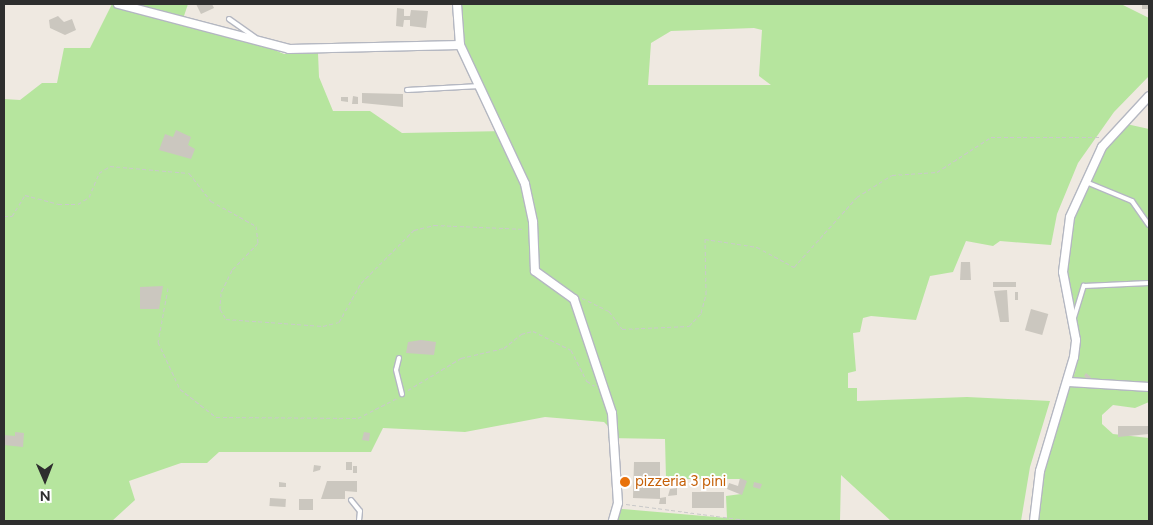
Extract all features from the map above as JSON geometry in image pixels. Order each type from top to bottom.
[{"type":"street","points":[[118,4],[255,37],[289,50],[460,45]]},
{"type":"street","points":[[457,4],[460,45],[521,169],[534,233],[535,271],[568,292],[585,326],[601,388],[616,429],[618,503],[615,520]]},
{"type":"street","points":[[1034,521],[1040,471],[1069,382],[1076,340],[1064,256],[1070,217],[1084,181],[1109,138],[1149,96]]},
{"type":"street","points":[[1069,382],[1149,387]]},
{"type":"lane","points":[[229,19],[255,37]]},
{"type":"lane","points":[[406,90],[480,86]]},
{"type":"lane","points":[[1084,181],[1132,201],[1149,225]]},
{"type":"lane","points":[[1073,323],[1084,286],[1149,283]]},
{"type":"lane","points":[[399,358],[396,370],[402,394]]},
{"type":"lane","points":[[351,500],[360,511],[359,521]]},
{"type":"path","points":[[568,292],[609,311],[622,329],[689,326],[701,313],[706,294],[705,239],[757,247],[794,267],[857,197],[892,175],[937,172],[991,137],[1109,138]]},
{"type":"path","points":[[4,216],[12,216],[25,195],[58,204],[78,204],[89,196],[99,173],[110,166],[189,173],[210,201],[256,226],[258,244],[232,270],[221,293],[220,309],[226,319],[323,326],[339,322],[361,283],[414,230],[476,225],[520,227],[534,233]]},
{"type":"path","points":[[168,288],[158,342],[180,388],[216,418],[358,418],[462,358],[504,348],[522,334],[534,331],[571,350],[587,381],[601,388]]},
{"type":"path","points":[[618,503],[754,521]]},
{"type":"green space","points":[[112,4],[188,4],[182,22],[249,39],[284,54],[318,53],[319,77],[333,111],[370,111],[402,133],[506,131],[461,41],[459,4],[1121,4],[1149,18],[1149,76],[1114,112],[1078,163],[1057,214],[1051,245],[1000,241],[993,246],[966,241],[953,272],[930,276],[916,320],[871,316],[863,318],[860,332],[853,333],[856,371],[848,373],[848,388],[857,388],[857,401],[967,397],[1050,401],[1030,467],[1021,521],[891,521],[841,475],[840,521],[612,521],[611,508],[727,518],[726,496],[741,494],[740,479],[666,479],[665,439],[608,438],[611,429],[604,422],[545,417],[465,432],[383,428],[371,452],[219,452],[207,463],[181,463],[129,481],[135,500],[112,521],[4,521],[4,99],[20,100],[42,83],[57,83],[64,48],[90,48]],"holes":[[[754,28],[762,30],[759,76],[771,85],[648,85],[651,43],[671,31]]]},
{"type":"green space","points":[[1122,123],[1149,129],[1149,402],[1135,408],[1113,405],[1102,415],[1102,424],[1113,434],[1149,438],[1149,521],[1034,521],[1043,470],[1076,369],[1065,234],[1089,169]]},
{"type":"building","points":[[196,4],[212,4],[214,8],[201,14]]},
{"type":"building","points":[[1142,4],[1149,4],[1149,9],[1142,9]]},
{"type":"building","points":[[397,8],[404,9],[404,16],[410,16],[411,10],[428,11],[426,28],[410,26],[410,20],[404,20],[403,27],[396,26]]},
{"type":"building","points":[[58,16],[64,22],[72,19],[76,30],[65,35],[50,28],[49,20]]},
{"type":"building","points":[[362,93],[403,94],[403,107],[362,103]]},
{"type":"building","points":[[353,96],[358,97],[358,104],[352,104]]},
{"type":"building","points":[[341,97],[348,97],[348,102],[341,101]]},
{"type":"building","points":[[176,130],[191,137],[188,145],[195,149],[191,159],[159,150],[165,134],[173,137]]},
{"type":"building","points":[[961,262],[970,262],[971,280],[960,280]]},
{"type":"building","points":[[993,282],[1016,282],[1016,287],[993,287]]},
{"type":"building","points":[[163,286],[159,309],[140,309],[140,287]]},
{"type":"building","points":[[1007,290],[1009,322],[1000,322],[994,291]]},
{"type":"building","points":[[1015,292],[1018,292],[1018,300],[1015,300]]},
{"type":"building","points":[[1031,309],[1048,314],[1042,335],[1025,330]]},
{"type":"building","points":[[421,340],[436,342],[434,355],[406,353],[408,342]]},
{"type":"building","points":[[1086,373],[1091,377],[1088,380],[1084,376]]},
{"type":"building","points":[[1118,426],[1149,426],[1149,434],[1118,437]]},
{"type":"building","points":[[15,432],[24,433],[23,447],[4,445],[4,435],[15,436]]},
{"type":"building","points":[[364,432],[370,433],[369,441],[362,440]]},
{"type":"building","points":[[346,462],[352,462],[352,470],[346,470]]},
{"type":"building","points":[[634,462],[660,462],[660,498],[666,497],[666,504],[659,504],[660,499],[633,498]]},
{"type":"building","points":[[314,465],[321,466],[320,470],[313,472]]},
{"type":"building","points":[[353,466],[357,466],[357,473],[353,473]]},
{"type":"building","points":[[740,478],[747,481],[742,495],[727,489],[729,483],[738,486]]},
{"type":"building","points":[[327,481],[357,481],[357,492],[345,491],[345,499],[321,499]]},
{"type":"building","points":[[279,482],[286,483],[286,487],[279,487]]},
{"type":"building","points":[[754,482],[762,484],[760,489],[753,487]]},
{"type":"building","points":[[677,488],[677,495],[668,496],[670,489]]},
{"type":"building","points":[[692,492],[724,492],[724,508],[692,508]]},
{"type":"building","points":[[270,498],[286,499],[285,507],[269,506]]},
{"type":"building","points":[[299,499],[313,499],[313,510],[299,510]]},
{"type":"place","name":"pizzeria 3 pini","points":[[625,482]]}]
